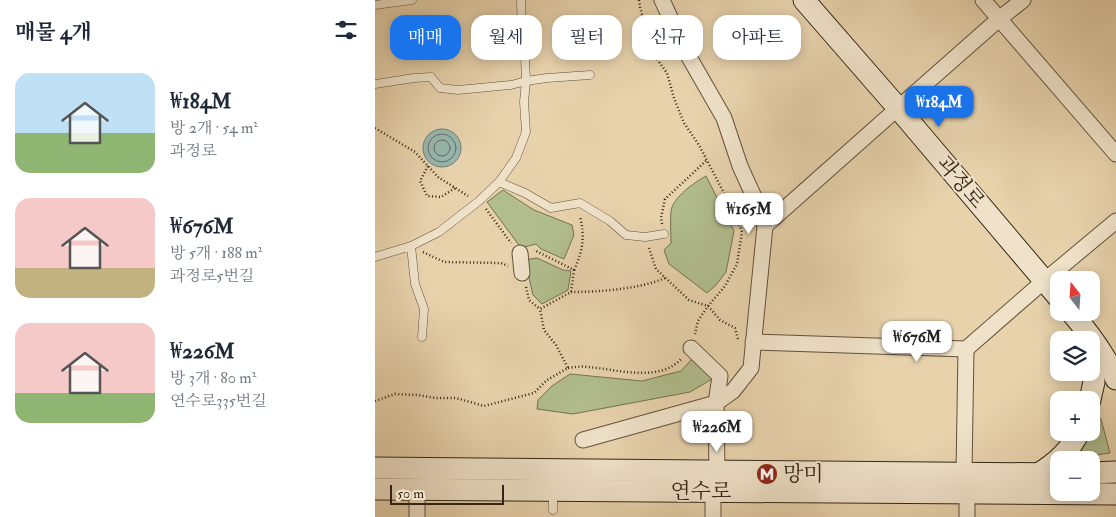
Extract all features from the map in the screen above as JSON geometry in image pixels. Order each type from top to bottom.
[{"type":"main road","name":"과정로","points":[[804,0],[1050,287]]},
{"type":"main road","points":[[1100,348],[1116,361]]},
{"type":"main road","points":[[1100,351],[1110,364],[1116,379]]},
{"type":"main road","points":[[1048,474],[1054,464],[1074,441]]},
{"type":"main road","name":"연수로","points":[[375,468],[553,486]]},
{"type":"main road","points":[[1100,473],[1116,472]]},
{"type":"main road","name":"연수로","points":[[966,483],[1048,474]]},
{"type":"main road","name":"연수로","points":[[375,489],[715,481],[966,483],[1116,494]]},
{"type":"street","points":[[583,440],[716,403],[733,391],[751,368],[746,342],[765,226],[740,166],[724,118],[685,50],[662,0]]},
{"type":"street","points":[[983,0],[1116,154]]},
{"type":"street","points":[[765,226],[999,19],[1023,0]]},
{"type":"street","points":[[746,342],[966,349],[1044,280],[1116,222]]},
{"type":"street","points":[[520,253],[522,273]]},
{"type":"street","points":[[691,348],[720,376],[716,403],[713,517]]},
{"type":"street","points":[[966,349],[967,517]]},
{"type":"street","points":[[417,489],[417,517]]},
{"type":"lane","points":[[375,5],[413,0]]},
{"type":"lane","points":[[375,257],[411,246],[439,232],[499,182],[516,158],[526,132],[524,102],[526,81],[521,0]]},
{"type":"lane","points":[[375,84],[431,77],[440,88],[458,90],[511,85],[547,78],[590,75]]},
{"type":"lane","points":[[499,182],[525,193],[551,208],[581,203],[610,221],[626,235],[645,237],[664,234]]},
{"type":"lane","points":[[411,246],[415,284],[424,309],[422,337]]},
{"type":"path","points":[[375,400],[395,394],[417,395],[436,398],[456,398],[484,406],[534,393],[547,380],[568,368],[585,366],[648,374],[675,366],[691,348],[699,321],[708,306],[725,286],[737,264],[742,232],[737,218],[707,160],[684,122],[667,73],[654,55],[645,37],[639,0]]},
{"type":"path","points":[[375,128],[415,152],[438,177],[468,196],[479,200],[507,239],[520,253],[535,250],[574,270]]},
{"type":"path","points":[[664,234],[661,218],[665,199],[707,160]]},
{"type":"path","points":[[429,166],[420,181],[427,196],[441,197],[455,188]]},
{"type":"path","points":[[571,292],[574,270],[580,258],[583,242],[579,211],[581,203]]},
{"type":"path","points":[[645,237],[656,269],[689,300],[708,306],[720,320],[735,328],[746,342]]},
{"type":"path","points":[[411,246],[444,262],[501,263],[522,273],[529,300],[540,309],[544,330],[557,345],[568,368]]},
{"type":"path","points":[[540,309],[571,292],[615,289],[654,283],[665,278]]},
{"type":"green space","points":[[706,176],[734,231],[726,272],[707,293],[669,264],[664,250],[671,243],[671,211],[676,200],[685,190]]},
{"type":"green space","points":[[503,190],[534,210],[572,225],[574,235],[564,259],[541,249],[536,244],[521,248],[487,202]]},
{"type":"green space","points":[[537,258],[563,270],[571,271],[568,290],[542,304],[533,295],[525,260]]},
{"type":"green space","points":[[692,359],[712,379],[690,392],[573,414],[537,409],[538,400],[552,386],[570,374],[642,381],[681,371]]},
{"type":"green space","points":[[1100,418],[1110,453],[1100,454],[1100,451],[1079,451],[1086,441],[1100,441]]},
{"type":"water","points":[[442,129],[456,134],[461,148],[456,162],[442,167],[428,162],[423,148],[428,134]]},
{"type":"place","name":"망미","points":[[767,474]]}]
